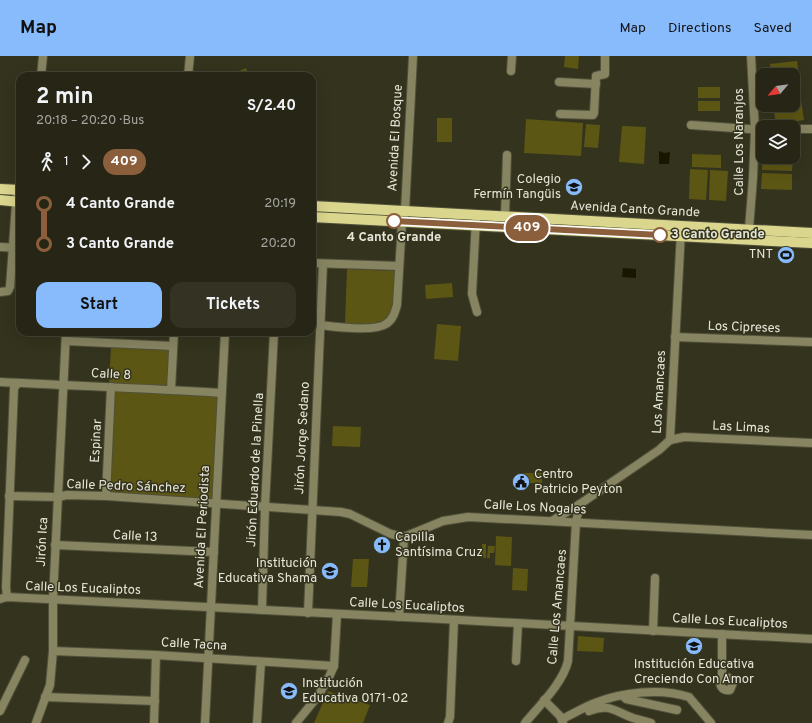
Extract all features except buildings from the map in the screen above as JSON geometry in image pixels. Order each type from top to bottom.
[{"type":"main road","points":[[0,189],[16,190]]},
{"type":"main road","points":[[0,200],[16,202]]},
{"type":"main road","name":"Avenida Canto Grande","points":[[316,206],[812,233]]},
{"type":"main road","name":"Avenida Canto Grande","points":[[316,217],[812,243]]},
{"type":"street","points":[[41,72],[43,56]]},
{"type":"street","points":[[188,72],[190,56]]},
{"type":"street","name":"Avenida El Bosque","points":[[320,326],[351,328],[376,327],[386,324],[394,316],[397,305],[404,211],[413,56]]},
{"type":"street","points":[[511,71],[512,56]]},
{"type":"street","points":[[560,114],[593,115],[596,76],[605,74],[605,56]]},
{"type":"street","name":"Calle Los Naranjos","points":[[751,56],[758,120]]},
{"type":"street","points":[[559,82],[596,84]]},
{"type":"street","points":[[691,125],[756,130]]},
{"type":"street","points":[[800,129],[812,129]]},
{"type":"street","name":"Calle Los Naranjos","points":[[750,229],[756,154]]},
{"type":"street","points":[[504,216],[507,155]]},
{"type":"street","points":[[477,214],[472,294],[477,312]]},
{"type":"street","name":"Los Amancaes","points":[[551,521],[580,504],[659,450],[670,440],[681,226]]},
{"type":"street","points":[[0,247],[16,248],[10,286],[4,291]]},
{"type":"street","points":[[316,264],[399,266]]},
{"type":"street","name":"Jirón Jorge Sedano","points":[[308,613],[323,264]]},
{"type":"street","name":"Jirón Ica","points":[[36,723],[50,685],[53,651],[52,599],[66,336]]},
{"type":"street","points":[[171,390],[174,336]]},
{"type":"street","name":"Avenida El Periodista","points":[[205,723],[225,336]]},
{"type":"street","name":"Jirón Eduardo de la Pinella","points":[[262,610],[265,506],[274,336]]},
{"type":"street","name":"Los Cipreses","points":[[675,337],[812,342]]},
{"type":"street","points":[[66,341],[174,346]]},
{"type":"street","name":"Calle 8","points":[[0,382],[17,384],[64,384],[222,392]]},
{"type":"street","points":[[3,598],[6,588],[14,388],[17,384]]},
{"type":"street","name":"Espinar","points":[[106,496],[112,387]]},
{"type":"street","name":"Las Limas","points":[[670,440],[684,437],[812,443]]},
{"type":"street","name":"Calle Pedro Sánchez","points":[[9,496],[106,496],[265,506]]},
{"type":"street","name":"Calle Los Amancaes","points":[[525,723],[561,679],[566,668],[576,522],[580,504]]},
{"type":"street","points":[[265,506],[350,514],[387,532],[404,537],[399,618]]},
{"type":"street","name":"Calle Los Nogales","points":[[404,537],[433,524],[455,518],[497,518],[812,535]]},
{"type":"street","name":"Calle 13","points":[[55,545],[214,552]]},
{"type":"street","points":[[654,631],[655,578]]},
{"type":"street","name":"Calle Los Eucaliptos","points":[[3,598],[211,606],[399,618],[812,639]]},
{"type":"street","points":[[296,723],[321,692],[334,666],[337,614]]},
{"type":"street","points":[[448,723],[450,717],[454,620]]},
{"type":"street","points":[[516,661],[518,624]]},
{"type":"street","points":[[722,634],[722,678]]},
{"type":"street","name":"Calle Tacna","points":[[53,651],[156,655],[334,666]]},
{"type":"street","points":[[154,723],[156,655]]},
{"type":"street","points":[[0,711],[25,660]]},
{"type":"street","points":[[257,723],[261,662]]},
{"type":"street","points":[[564,722],[595,703],[635,693],[652,691],[689,697],[711,723]]},
{"type":"street","points":[[623,696],[626,699],[677,710]]},
{"type":"street","points":[[45,697],[154,701]]},
{"type":"street","points":[[544,700],[564,722]]},
{"type":"street","points":[[564,722],[598,707],[606,707],[651,723]]},
{"type":"shaded area","points":[[565,56],[579,56],[578,69],[564,67]]},
{"type":"shaded area","points":[[797,61],[798,68],[771,68],[770,64]]},
{"type":"shaded area","points":[[246,68],[248,72],[236,72]]},
{"type":"shaded area","points":[[698,87],[720,87],[720,98],[698,98]]},
{"type":"shaded area","points":[[800,100],[804,120],[775,120],[774,112],[800,112]]},
{"type":"shaded area","points":[[698,101],[720,101],[720,111],[698,111]]},
{"type":"shaded area","points":[[437,118],[452,118],[452,142],[437,142]]},
{"type":"shaded area","points":[[526,119],[583,123],[581,156],[524,153]]},
{"type":"shaded area","points":[[586,124],[600,125],[598,148],[584,147]]},
{"type":"shaded area","points":[[622,126],[646,127],[644,164],[619,162]]},
{"type":"shaded area","points":[[659,151],[664,153],[670,152],[669,164],[659,164]]},
{"type":"shaded area","points":[[692,154],[721,155],[721,168],[692,167]]},
{"type":"shaded area","points":[[762,164],[792,164],[792,171],[762,170]]},
{"type":"shaded area","points":[[690,169],[708,170],[706,200],[689,199]]},
{"type":"shaded area","points":[[710,170],[728,171],[726,201],[709,200]]},
{"type":"shaded area","points":[[762,173],[792,174],[792,190],[761,189]]},
{"type":"shaded area","points":[[316,209],[401,214],[402,217],[316,215]]},
{"type":"shaded area","points":[[623,268],[636,269],[636,278],[622,277]]},
{"type":"shaded area","points":[[347,269],[396,271],[395,294],[392,310],[383,321],[373,326],[345,324]]},
{"type":"shaded area","points":[[452,283],[453,297],[426,299],[425,285]]},
{"type":"shaded area","points":[[437,324],[461,326],[458,361],[434,359]]},
{"type":"shaded area","points":[[111,347],[170,349],[168,387],[109,383]]},
{"type":"shaded area","points":[[115,390],[218,396],[213,500],[110,494]]},
{"type":"shaded area","points":[[333,426],[361,427],[360,447],[332,446]]},
{"type":"shaded area","points":[[520,473],[542,473],[542,483],[520,483]]},
{"type":"shaded area","points":[[496,536],[512,537],[511,566],[495,565]]},
{"type":"shaded area","points":[[482,544],[486,544],[486,558],[480,557],[480,552],[482,552]]},
{"type":"shaded area","points":[[488,546],[495,546],[494,553],[490,553],[490,558],[487,558]]},
{"type":"shaded area","points":[[353,559],[369,559],[367,587],[351,587]]},
{"type":"shaded area","points":[[513,568],[528,569],[527,591],[512,590]]},
{"type":"shaded area","points":[[578,636],[604,638],[603,652],[577,651]]},
{"type":"shaded area","points":[[328,691],[370,705],[363,723],[314,723]]},
{"type":"bus line","name":"409","points":[[394,221],[660,235]]},
{"type":"place","name":"Colegio Fermín Tangüis","points":[[574,187]]},
{"type":"place","name":"4 Canto Grande","points":[[394,221]]},
{"type":"place","name":"3 Canto Grande","points":[[660,235]]},
{"type":"place","name":"TNT","points":[[786,255]]},
{"type":"place","name":"Centro Patricio Peyton","points":[[521,482]]},
{"type":"place","name":"Capilla Santísima Cruz","points":[[382,545]]},
{"type":"place","name":"Institución Educativa Shama","points":[[330,571]]},
{"type":"place","name":"Institución Educativa Creciendo Con Amor","points":[[694,646]]},
{"type":"place","name":"Institución Educativa 0171-02","points":[[289,691]]}]
